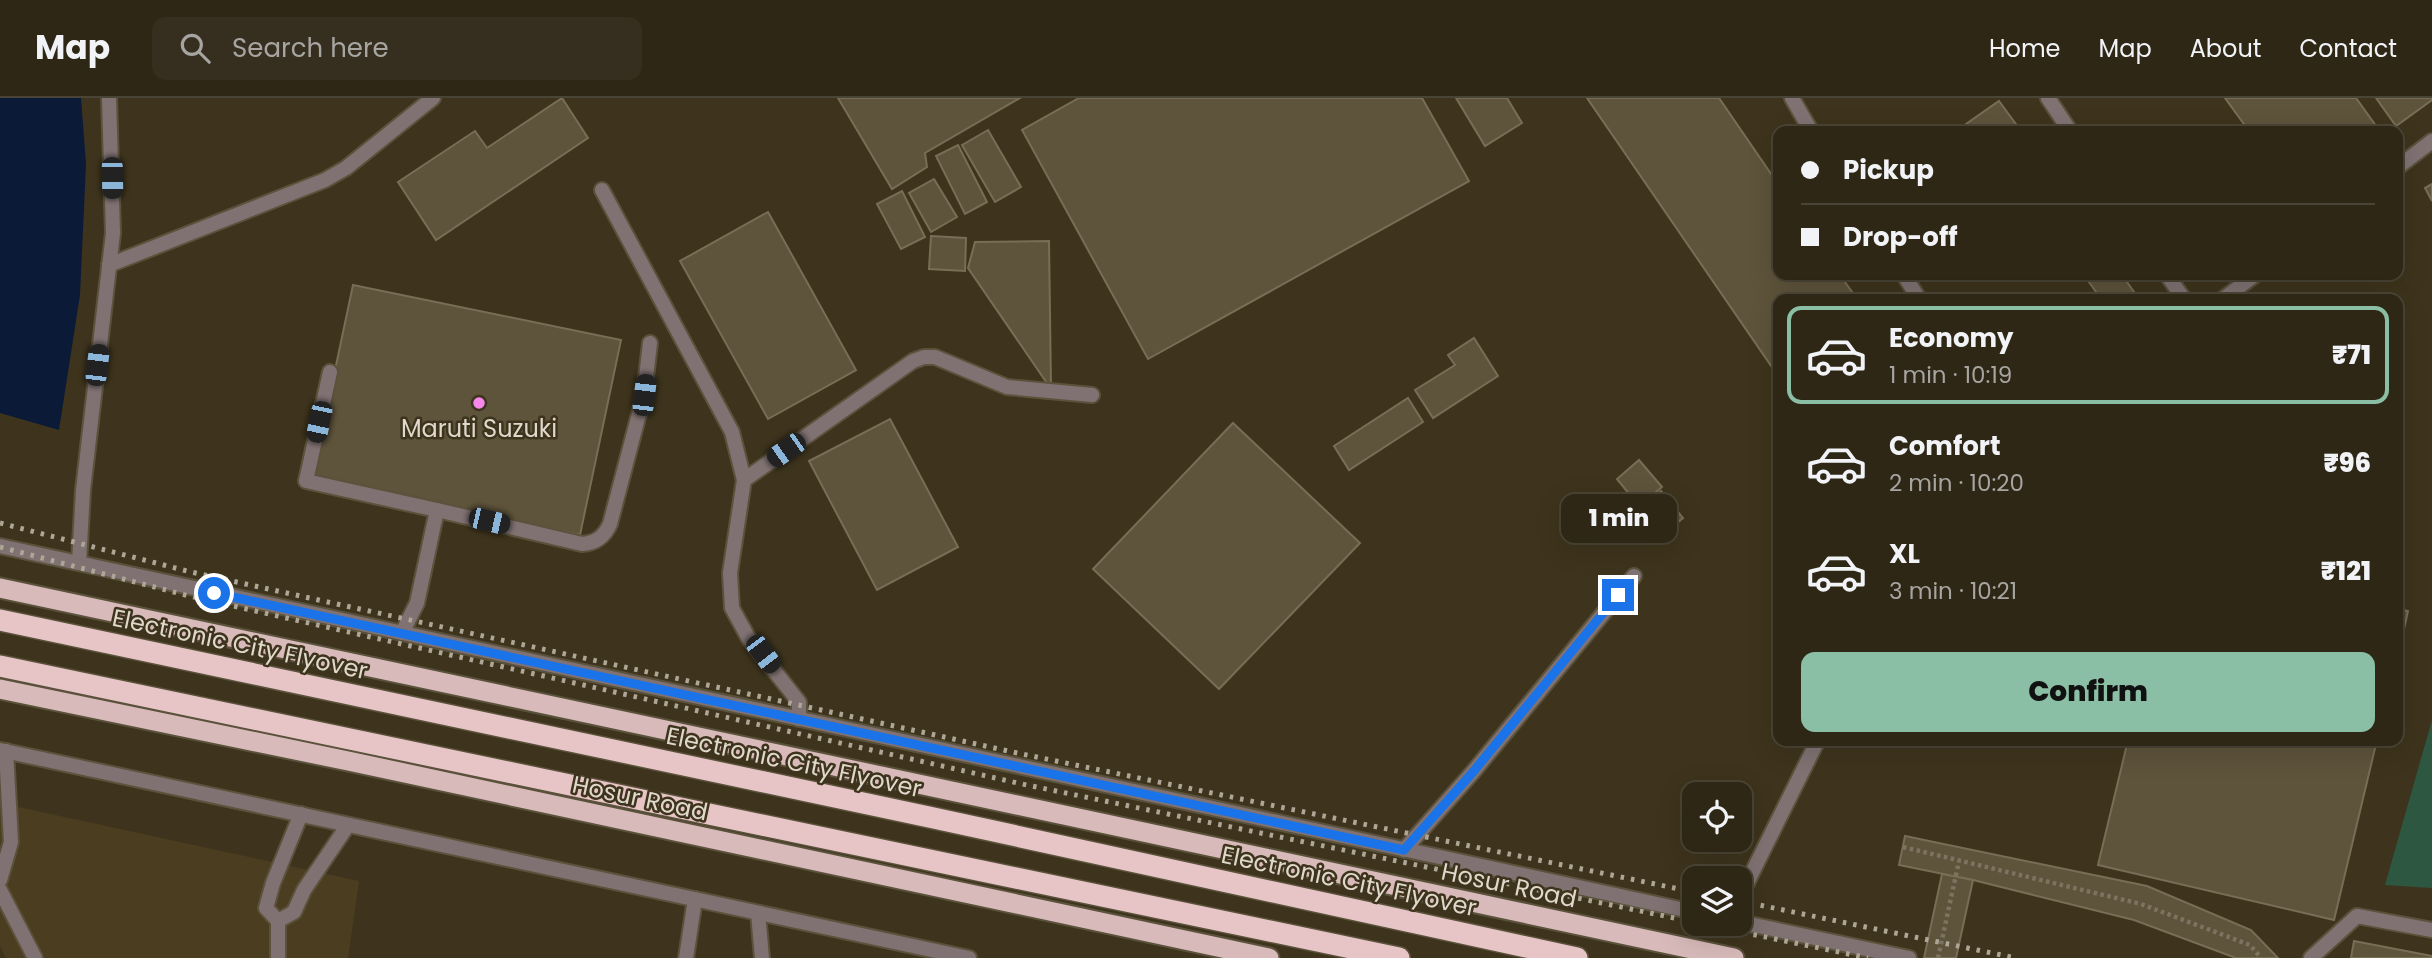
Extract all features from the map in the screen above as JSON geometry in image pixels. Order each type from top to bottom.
[{"type":"highway","name":"Hosur Road","points":[[0,588],[1734,958]]},
{"type":"highway","name":"Electronic City Flyover","points":[[0,620],[1577,958]]},
{"type":"highway","points":[[0,666],[1399,958]]},
{"type":"highway","name":"Hosur Road","points":[[0,689],[367,764],[1269,958]]},
{"type":"street","points":[[79,564],[83,490],[113,233],[109,98]]},
{"type":"street","points":[[109,265],[325,180],[346,168],[433,98]]},
{"type":"street","points":[[1792,98],[1808,126]]},
{"type":"street","points":[[2048,98],[2067,126]]},
{"type":"street","points":[[2403,163],[2432,141]]},
{"type":"street","points":[[602,190],[732,432],[744,480],[730,573],[732,608],[749,639],[799,702],[799,719]]},
{"type":"street","points":[[2229,294],[2248,280]]},
{"type":"street","points":[[330,372],[306,481],[582,544],[592,543],[605,535],[610,524],[644,395],[650,343]]},
{"type":"street","points":[[744,480],[913,361],[924,357],[935,357],[1007,387],[1092,395]]},
{"type":"street","points":[[402,633],[417,603],[438,510]]},
{"type":"street","points":[[0,547],[1682,909]]},
{"type":"street","points":[[1404,850],[1473,772],[1634,576]]},
{"type":"street","points":[[1752,873],[1815,746]]},
{"type":"street","points":[[0,880],[11,842],[3,750],[969,958]]},
{"type":"street","points":[[278,958],[278,921],[266,908],[273,883],[301,814]]},
{"type":"street","points":[[278,921],[294,912],[304,891],[348,825]]},
{"type":"street","points":[[0,890],[35,958]]},
{"type":"street","points":[[686,958],[695,899]]},
{"type":"street","points":[[758,913],[761,958]]},
{"type":"street","points":[[2311,958],[2357,916],[2432,930]]},
{"type":"street","points":[[1752,925],[1909,958]]},
{"type":"path","points":[[1903,847],[2141,904],[2250,945],[2261,958]]},
{"type":"path","points":[[1938,958],[1959,861]]},
{"type":"shaded area","points":[[0,803],[359,881],[348,958],[6,958],[0,946]]},
{"type":"green space","points":[[2432,720],[2432,888],[2385,885]]},
{"type":"water","points":[[0,98],[81,98],[86,164],[80,295],[59,430],[0,413]]},
{"type":"building","points":[[562,98],[588,138],[436,240],[398,182],[475,131],[487,148]]},
{"type":"building","points":[[838,98],[1020,98],[925,153],[927,167],[892,189]]},
{"type":"building","points":[[1079,98],[1422,98],[1469,181],[1148,359],[1022,130]]},
{"type":"building","points":[[1456,98],[1507,98],[1522,123],[1485,146]]},
{"type":"building","points":[[1587,98],[1719,98],[1773,177],[1773,280],[1844,280],[1853,294],[1773,294],[1773,369]]},
{"type":"building","points":[[2225,98],[2356,98],[2376,126],[2245,126]]},
{"type":"building","points":[[2376,98],[2432,98],[2432,100],[2396,126]]},
{"type":"building","points":[[1999,101],[2017,126],[1963,126]]},
{"type":"building","points":[[988,130],[1021,187],[995,202],[962,145]]},
{"type":"building","points":[[958,145],[987,202],[965,214],[936,156]]},
{"type":"building","points":[[934,179],[957,217],[931,232],[909,193]]},
{"type":"building","points":[[2432,184],[2432,201],[2425,188]]},
{"type":"building","points":[[902,191],[925,237],[901,249],[877,204]]},
{"type":"building","points":[[768,212],[856,370],[768,419],[680,261]]},
{"type":"building","points":[[931,236],[966,238],[965,271],[929,269]]},
{"type":"building","points":[[1049,241],[1051,389],[968,268],[975,242]]},
{"type":"building","points":[[2088,280],[2126,280],[2135,294],[2097,294]]},
{"type":"building","points":[[353,285],[621,340],[580,535],[312,479]]},
{"type":"building","points":[[1474,338],[1498,376],[1433,418],[1415,390],[1455,365],[1448,355]]},
{"type":"building","points":[[1408,398],[1423,422],[1349,470],[1334,446]]},
{"type":"building","points":[[890,419],[958,547],[877,590],[809,461]]},
{"type":"building","points":[[1233,423],[1360,543],[1219,689],[1093,569]]},
{"type":"building","points":[[1639,460],[1662,487],[1639,506],[1617,479]]},
{"type":"building","points":[[1661,491],[1683,518],[1660,537],[1638,510]]},
{"type":"building","points":[[2403,610],[2408,611],[2403,634]]},
{"type":"building","points":[[2127,746],[2376,746],[2334,920],[2098,865]]},
{"type":"building","points":[[1905,836],[2147,886],[2251,930],[2278,958],[2236,958],[2134,920],[1973,880],[1899,865]]},
{"type":"building","points":[[1942,874],[1973,880],[1956,958],[1924,958]]},
{"type":"building","points":[[2354,941],[2432,956],[2432,958],[2351,958]]},
{"type":"railway","points":[[0,523],[191,572],[1022,754],[1682,890]]},
{"type":"railway","points":[[0,547],[189,596],[1022,784],[1682,920]]},
{"type":"railway","points":[[1752,903],[2016,958]]},
{"type":"railway","points":[[1752,934],[1868,958]]},
{"type":"place","name":"Maruti Suzuki","points":[[479,403]]},
{"type":"route","points":[[214,593],[1404,850],[1473,772],[1618,595]]}]
